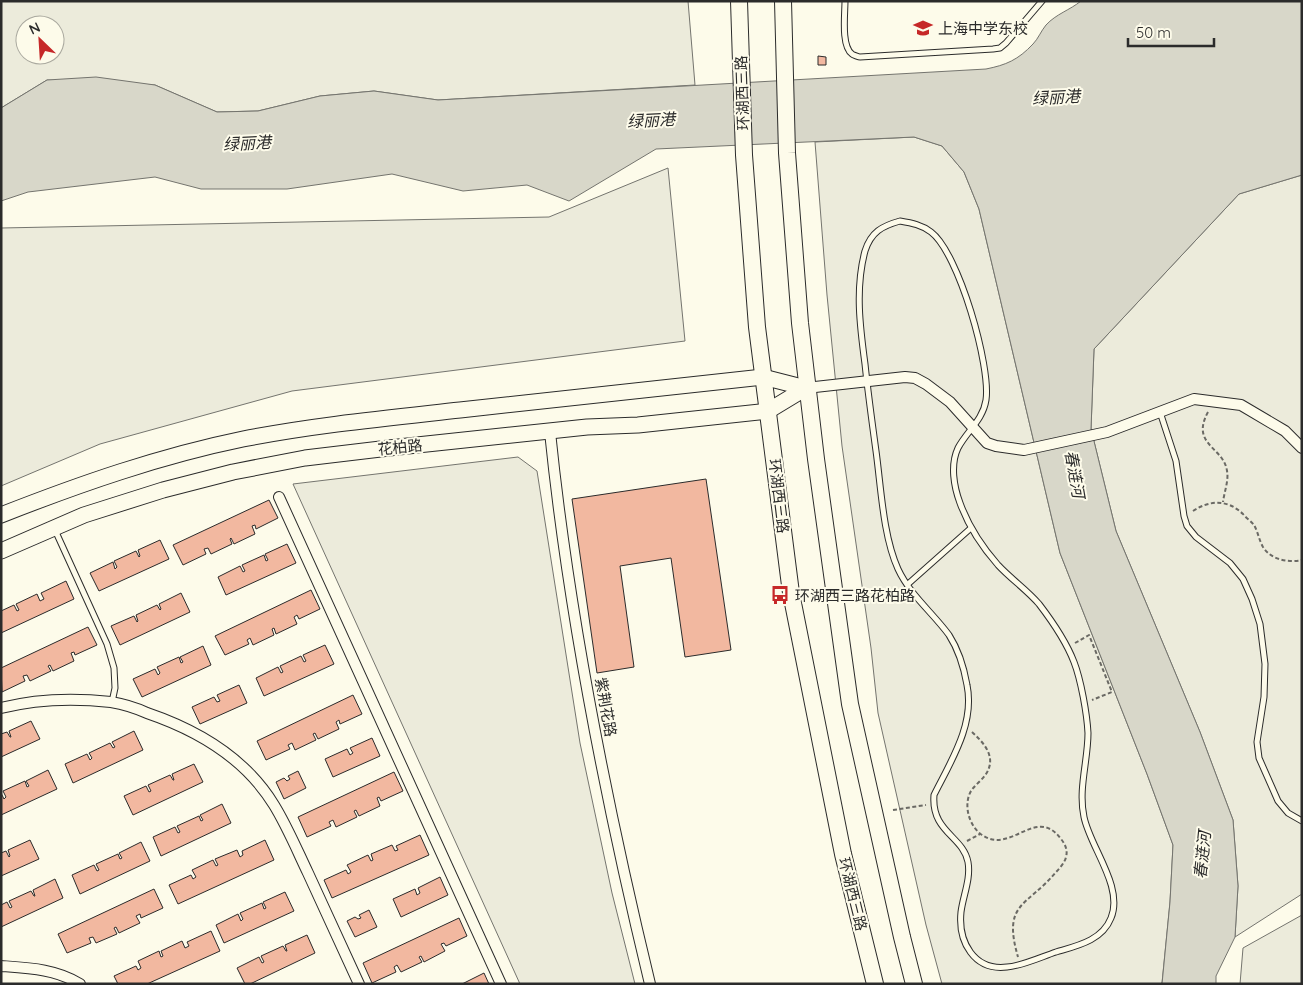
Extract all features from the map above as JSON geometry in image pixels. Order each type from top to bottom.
[{"type":"main road","name":"环湖西三路","points":[[739,1],[744,155],[757,327],[791,593],[843,854],[875,984]]},
{"type":"main road","points":[[783,1],[787,153],[806,388],[850,704],[914,984]]},
{"type":"main road","points":[[763,377],[806,388]]},
{"type":"main road","name":"花柏路","points":[[1,515],[75,486],[134,467],[186,452],[243,439],[319,426],[763,377]]},
{"type":"main road","name":"花柏路","points":[[1,551],[84,515],[136,498],[233,472],[305,458],[587,427],[638,425],[768,410],[806,388]]},
{"type":"street","points":[[806,388],[915,378],[950,402],[987,442],[996,446],[1024,450],[1107,432],[1194,399],[1241,405],[1285,431],[1302,448]]},
{"type":"street","name":"紫荆花路","points":[[550,432],[571,593],[592,721],[621,862],[650,984]]},
{"type":"street","points":[[279,497],[502,984]]},
{"type":"street","points":[[1,708],[48,701],[86,700],[112,702],[164,719],[197,734],[228,756],[255,779],[274,805],[359,984]]},
{"type":"street","points":[[1,966],[33,967],[58,973],[80,984]]},
{"type":"lane","points":[[845,1],[845,41],[847,48],[852,54],[860,57],[1000,48],[1042,1]]},
{"type":"lane","points":[[900,221],[918,224],[933,233],[947,250],[964,288],[987,382],[986,402],[981,415],[958,448],[954,462],[954,480],[960,503],[971,528],[997,564],[1038,603],[1074,660],[1088,733],[1082,793],[1084,817],[1092,842],[1109,878],[1114,899],[1112,917],[1104,930],[1088,942],[1008,967],[989,966],[977,961],[966,947],[961,932],[961,922],[968,877],[968,863],[965,854],[938,822],[933,804],[934,794],[966,728],[968,686],[960,659],[950,636],[919,600],[898,570],[890,544],[867,381],[859,318],[860,284],[866,250],[876,232],[887,225],[900,221]]},
{"type":"lane","points":[[1160,412],[1176,461],[1187,526],[1196,537],[1230,563],[1243,579],[1252,599],[1260,624],[1265,664],[1264,697],[1257,742],[1260,758],[1278,801],[1288,813],[1302,821]]},
{"type":"lane","points":[[54,528],[107,644],[114,668],[112,702]]},
{"type":"lane","points":[[908,584],[971,528]]},
{"type":"path","points":[[1214,402],[1203,423],[1202,431],[1205,438],[1225,464],[1228,472],[1223,502]]},
{"type":"path","points":[[1184,516],[1201,506],[1223,502],[1239,511],[1253,524],[1264,548],[1270,555],[1293,562],[1302,560]]},
{"type":"path","points":[[1066,647],[1089,635],[1112,692],[1083,703]]},
{"type":"path","points":[[966,728],[982,741],[989,752],[991,764],[986,774],[971,792],[968,802],[968,816],[974,827],[980,834],[990,840],[1004,840],[1038,826],[1051,829],[1066,847],[1066,857],[1059,869],[1016,912],[1013,924],[1014,938],[1020,963]]},
{"type":"path","points":[[893,810],[933,804]]},
{"type":"path","points":[[958,846],[980,834]]},
{"type":"shaded area","points":[[1,1],[688,1],[695,85],[438,100],[374,91],[320,96],[258,111],[217,112],[155,85],[47,80],[1,108]]},
{"type":"shaded area","points":[[914,137],[942,146],[964,172],[979,209],[1060,553],[1173,845],[1170,902],[1162,983],[1159,984],[942,984],[926,925],[878,713],[871,648],[842,446],[827,295],[815,142]]},
{"type":"shaded area","points":[[668,168],[685,341],[292,391],[100,444],[1,486],[1,228],[549,217]]},
{"type":"shaded area","points":[[1302,175],[1302,894],[1235,937],[1238,886],[1233,820],[1200,732],[1116,531],[1091,429],[1094,349],[1239,194]]},
{"type":"shaded area","points":[[518,457],[537,471],[580,743],[612,893],[635,984],[520,984],[293,484]]},
{"type":"shaded area","points":[[1302,915],[1302,984],[1240,984],[1243,948]]},
{"type":"water","points":[[1081,1],[1302,1],[1302,175],[1239,194],[1094,349],[1091,429],[1116,531],[1200,732],[1233,820],[1238,886],[1235,937],[1216,976],[1216,984],[1162,984],[1170,902],[1173,845],[1060,553],[979,209],[964,172],[942,146],[914,137],[656,149],[569,201],[527,185],[463,191],[392,174],[287,189],[201,189],[155,177],[28,192],[1,201],[1,108],[47,80],[96,77],[155,85],[217,112],[258,111],[320,96],[374,91],[438,100],[986,69],[1006,64],[1017,58],[1035,42],[1050,21]]},
{"type":"building","points":[[818,56],[826,57],[826,65],[818,65]]},
{"type":"building","points":[[706,479],[731,650],[685,657],[671,558],[620,566],[634,667],[597,673],[572,499]]},
{"type":"building","points":[[269,500],[278,518],[256,529],[255,525],[252,526],[255,534],[234,544],[231,538],[232,544],[211,554],[208,548],[204,549],[206,554],[183,565],[173,545]]},
{"type":"building","points":[[160,540],[169,559],[99,591],[90,573],[113,562],[115,569],[117,567],[114,561],[136,551],[139,557],[138,550]]},
{"type":"building","points":[[287,544],[296,563],[226,595],[218,577],[240,566],[243,572],[245,571],[242,565],[264,555],[266,561],[268,560],[265,554]]},
{"type":"building","points":[[66,581],[74,599],[1,633],[1,611],[14,605],[17,611],[19,610],[16,604],[37,594],[40,601],[44,599],[41,593]]},
{"type":"building","points":[[311,590],[320,609],[299,619],[297,615],[294,617],[297,624],[276,634],[274,628],[272,629],[274,635],[253,645],[250,638],[247,640],[249,644],[225,655],[215,636]]},
{"type":"building","points":[[181,593],[190,612],[120,645],[111,626],[134,616],[137,622],[136,615],[157,605],[160,610],[159,604]]},
{"type":"building","points":[[88,627],[97,645],[75,655],[74,652],[71,653],[74,661],[53,671],[50,665],[48,666],[51,671],[30,681],[27,675],[23,676],[25,681],[2,692],[1,668]]},
{"type":"building","points":[[325,645],[334,664],[264,696],[256,678],[278,667],[281,673],[283,672],[280,666],[301,656],[304,662],[306,661],[303,655]]},
{"type":"building","points":[[203,646],[211,665],[142,697],[133,679],[155,669],[158,675],[160,673],[157,667],[179,657],[181,663],[183,662],[180,657]]},
{"type":"building","points":[[239,685],[247,703],[200,724],[192,707],[214,697],[217,702],[220,701],[217,695]]},
{"type":"building","points":[[353,695],[362,714],[340,724],[339,720],[336,722],[339,729],[318,739],[315,733],[313,734],[316,740],[295,750],[292,743],[288,745],[290,749],[266,760],[257,741]]},
{"type":"building","points":[[31,721],[40,739],[1,757],[1,734],[7,732],[11,737],[9,731]]},
{"type":"building","points":[[134,731],[143,750],[73,783],[65,764],[87,754],[90,760],[92,758],[89,753],[110,743],[113,748],[115,747],[112,742]]},
{"type":"building","points":[[372,738],[380,756],[333,777],[325,759],[347,749],[350,755],[353,753],[350,748]]},
{"type":"building","points":[[194,764],[203,782],[133,815],[124,796],[146,786],[149,792],[151,791],[148,785],[170,775],[174,780],[172,774]]},
{"type":"building","points":[[48,770],[57,789],[1,815],[1,793],[4,799],[6,797],[3,791],[25,781],[27,787],[29,786],[26,781]]},
{"type":"building","points":[[298,771],[306,788],[284,799],[276,782],[284,778],[287,781],[290,779],[288,776]]},
{"type":"building","points":[[394,772],[403,791],[381,801],[379,797],[377,798],[380,806],[359,816],[356,810],[354,811],[357,817],[336,827],[333,820],[329,822],[331,826],[307,837],[298,817]]},
{"type":"building","points":[[222,804],[231,823],[161,856],[153,837],[175,827],[178,833],[180,832],[177,826],[199,816],[201,821],[203,820],[200,815]]},
{"type":"building","points":[[420,835],[429,855],[332,898],[324,880],[346,870],[348,874],[351,872],[347,865],[368,855],[371,861],[373,860],[371,854],[392,845],[395,851],[398,850],[396,846]]},
{"type":"building","points":[[30,840],[39,859],[1,876],[1,853],[6,851],[9,857],[8,850]]},
{"type":"building","points":[[265,840],[274,860],[178,904],[169,885],[191,875],[193,879],[196,877],[192,870],[213,860],[216,866],[218,865],[215,859],[237,850],[240,857],[243,855],[242,851]]},
{"type":"building","points":[[141,842],[150,861],[80,894],[72,875],[94,865],[97,871],[99,870],[96,864],[118,854],[120,859],[122,858],[119,853]]},
{"type":"building","points":[[440,877],[448,895],[401,917],[393,899],[415,889],[417,895],[420,893],[418,888]]},
{"type":"building","points":[[55,879],[63,898],[1,927],[1,905],[7,902],[10,908],[12,907],[9,901],[31,891],[35,896],[33,890]]},
{"type":"building","points":[[154,889],[163,908],[141,918],[140,914],[136,916],[140,923],[119,933],[116,927],[114,928],[117,934],[96,943],[93,937],[89,938],[91,943],[67,953],[58,934]]},
{"type":"building","points":[[285,892],[294,911],[224,943],[216,925],[238,914],[241,921],[243,919],[240,913],[262,903],[264,909],[266,908],[263,902]]},
{"type":"building","points":[[369,910],[377,927],[355,937],[347,921],[355,917],[361,918],[359,915]]},
{"type":"building","points":[[459,918],[467,936],[446,946],[444,943],[441,944],[445,951],[424,962],[421,956],[419,957],[422,962],[401,972],[397,965],[394,967],[396,972],[372,983],[363,963]]},
{"type":"building","points":[[211,931],[220,951],[147,984],[118,984],[114,976],[136,966],[138,970],[141,968],[138,961],[159,951],[161,957],[163,956],[161,951],[182,941],[185,948],[189,946],[187,942]]},
{"type":"building","points":[[307,935],[315,953],[250,984],[245,984],[237,968],[259,957],[262,963],[264,962],[261,956],[283,946],[287,951],[285,945]]},
{"type":"building","points":[[484,973],[489,984],[462,984]]},
{"type":"place","name":"上海中学东校","points":[[923,28]]},
{"type":"place","name":"环湖西三路花柏路","points":[[780,595]]},
{"type":"water label","name":"绿丽港","points":[[1056,97]]},
{"type":"water label","name":"绿丽港","points":[[651,120]]},
{"type":"water label","name":"绿丽港","points":[[247,143]]},
{"type":"water label","name":"春涟河","points":[[1075,474]]},
{"type":"water label","name":"春涟河","points":[[1202,855]]}]
